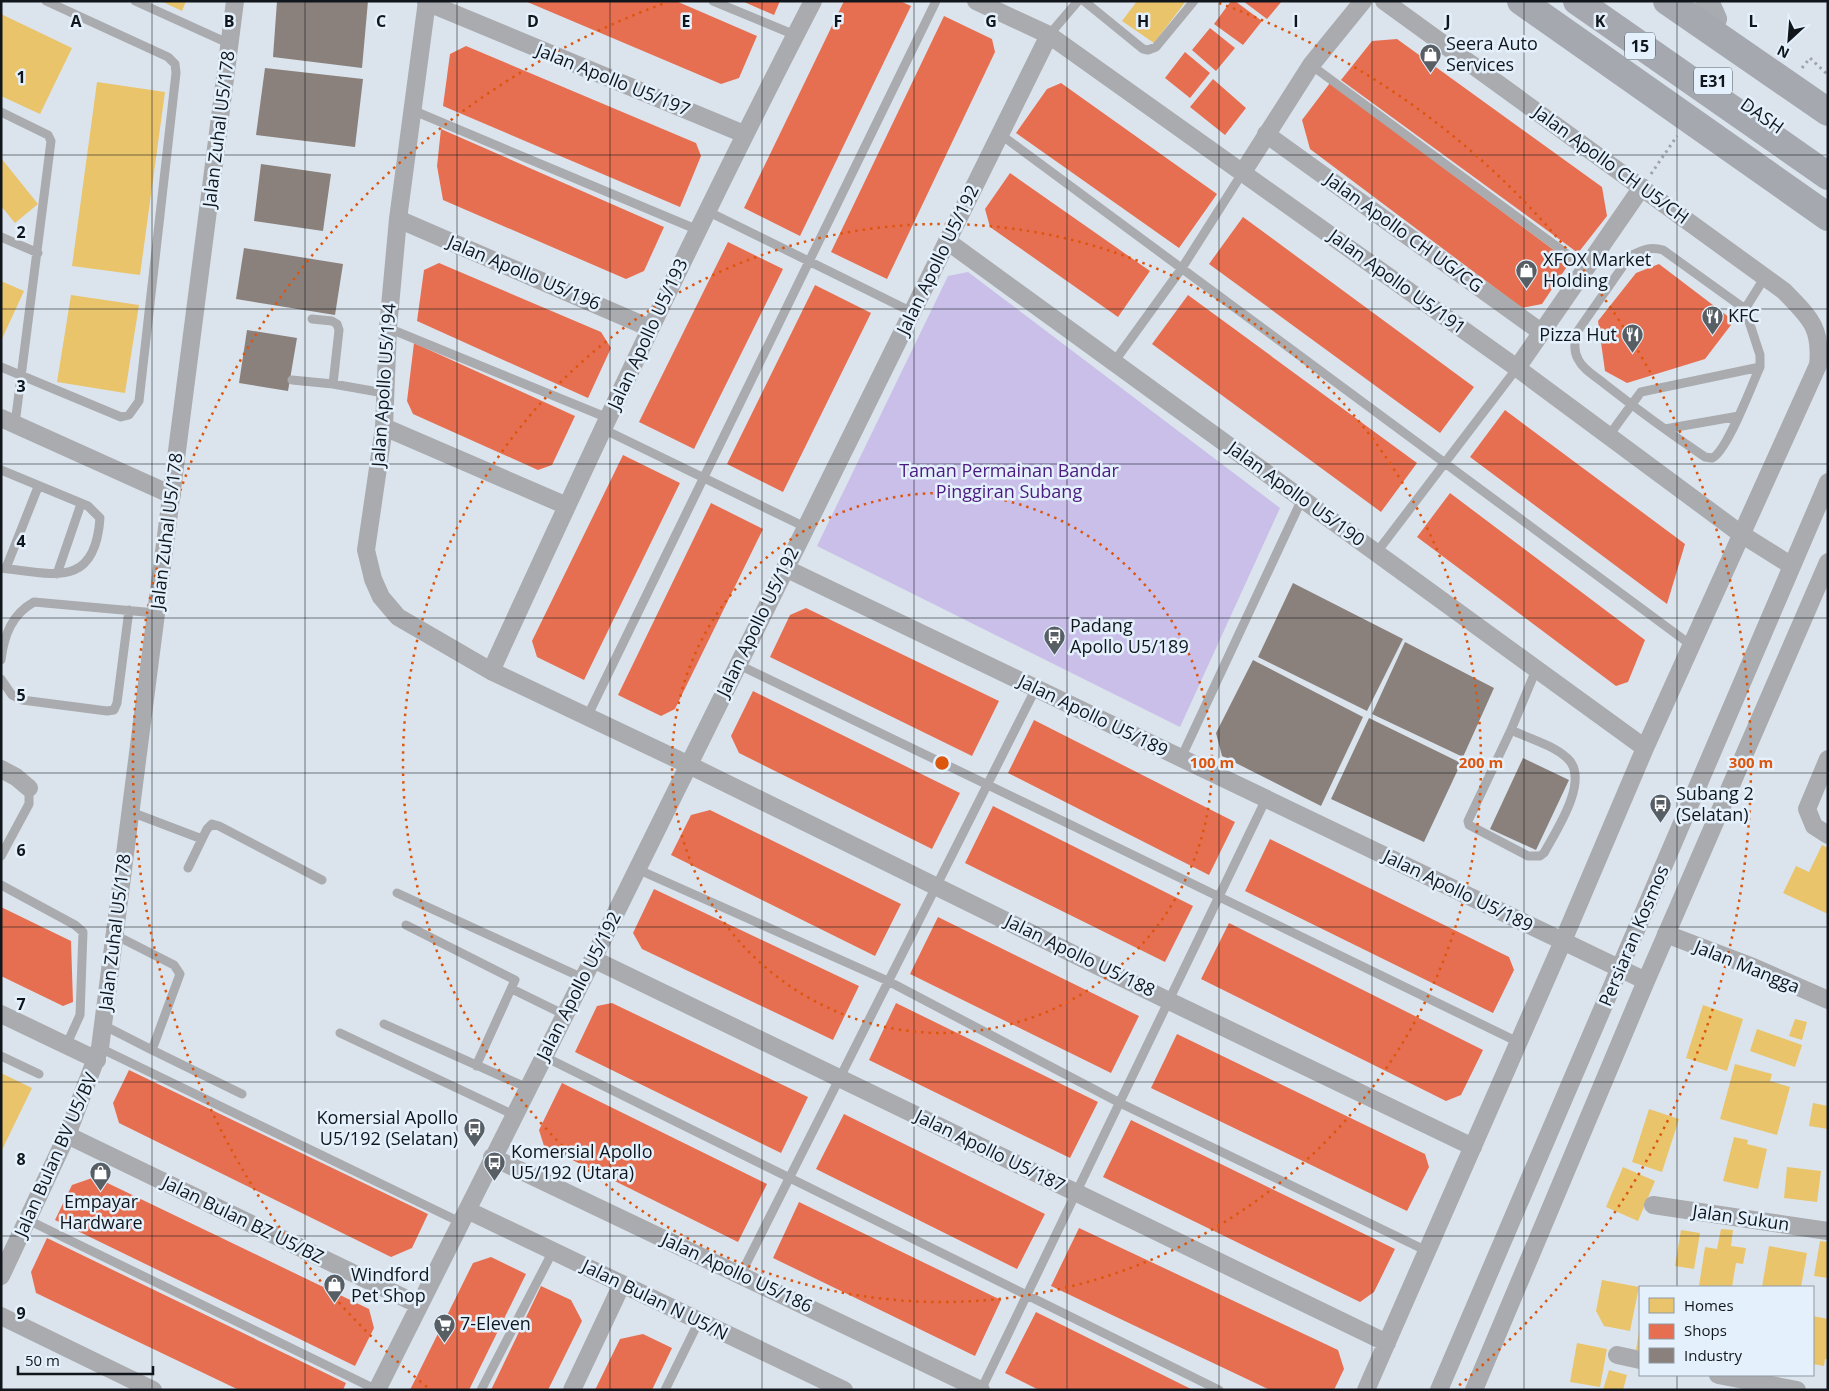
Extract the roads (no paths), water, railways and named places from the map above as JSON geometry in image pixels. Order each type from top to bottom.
[{"type":"highway","points":[[1521,1],[1828,217]]},
{"type":"highway","name":"E31","points":[[1667,1],[1828,112]]},
{"type":"highway","points":[[1687,1],[1711,10],[1828,98]]},
{"type":"highway","points":[[1687,1],[1723,32],[1828,105]]},
{"type":"highway","name":"DASH","points":[[1585,4],[1828,162]]},
{"type":"highway","name":"15","points":[[1585,4],[1828,176]]},
{"type":"street","name":"Jalan Zuhal U5/178","points":[[99,1054],[235,1]]},
{"type":"street","name":"Jalan Apollo U5/193","points":[[491,671],[650,328],[744,134],[813,1]]},
{"type":"street","name":"Jalan Apollo U5/191","points":[[976,1],[1049,35],[1516,368],[1742,534],[1792,566]]},
{"type":"street","points":[[1243,172],[1311,66],[1363,1]]},
{"type":"street","name":"Jalan Apollo CH U5/CH","points":[[1384,1],[1784,291],[1814,326],[1820,345],[1818,366],[1742,534]]},
{"type":"street","name":"Jalan Apollo U5/194","points":[[427,2],[398,219],[388,328],[384,427],[366,550],[373,579],[381,597],[398,618],[491,671],[687,764]]},
{"type":"street","name":"Jalan Apollo U5/197","points":[[427,2],[744,134]]},
{"type":"street","name":"Jalan Apollo U5/192","points":[[377,1390],[492,1157],[593,959],[687,764],[1049,35]]},
{"type":"street","name":"Jalan Apollo CH UG/CG","points":[[1266,134],[1541,332]]},
{"type":"street","points":[[1516,368],[1642,187]]},
{"type":"street","name":"Jalan Apollo U5/196","points":[[398,219],[650,328]]},
{"type":"street","name":"Jalan Apollo U5/190","points":[[947,241],[1645,748]]},
{"type":"street","points":[[8,421],[172,494]]},
{"type":"street","points":[[384,427],[567,506]]},
{"type":"street","name":"Persiaran Kosmos","points":[[1439,1390],[1828,482]]},
{"type":"street","points":[[1366,1390],[1563,941],[1645,748],[1742,534]]},
{"type":"street","name":"Persiaran Kosmos","points":[[1474,1390],[1666,934],[1828,562]]},
{"type":"street","name":"Jalan Apollo U5/189","points":[[785,568],[1646,981]]},
{"type":"street","points":[[1828,759],[1807,809],[1814,826],[1828,835]]},
{"type":"street","name":"Jalan Apollo U5/188","points":[[687,764],[1169,1001],[1473,1147]]},
{"type":"street","points":[[1,770],[16,777],[29,788]]},
{"type":"street","name":"Jalan Mangga","points":[[1666,934],[1752,967],[1828,1000]]},
{"type":"street","name":"Jalan Apollo U5/187","points":[[593,959],[1387,1343]]},
{"type":"street","points":[[1,1014],[66,1046],[99,1054]]},
{"type":"street","name":"Jalan Bulan BV U5/BV","points":[[1,1276],[67,1135],[99,1054]]},
{"type":"street","name":"Jalan Bulan BZ U5/BZ","points":[[67,1135],[419,1305]]},
{"type":"street","name":"Jalan Apollo U5/186","points":[[492,1157],[981,1390]]},
{"type":"street","name":"Jalan Sukun","points":[[1654,1205],[1828,1231]]},
{"type":"street","name":"Jalan Bulan N U5/N","points":[[463,1216],[553,1251],[844,1390]]},
{"type":"street","points":[[572,1390],[622,1284]]},
{"type":"street","points":[[1,1316],[153,1390]]},
{"type":"street","points":[[1616,1356],[1639,1360]]},
{"type":"street","points":[[1723,1376],[1797,1390]]},
{"type":"lane","points":[[1,367],[121,417],[129,416],[139,401],[176,73],[175,64],[168,57],[46,1]]},
{"type":"lane","points":[[134,1],[230,44]]},
{"type":"lane","points":[[713,1],[796,35]]},
{"type":"lane","points":[[587,717],[936,1]]},
{"type":"lane","points":[[1049,35],[1078,1]]},
{"type":"lane","points":[[1084,1],[1143,49],[1148,50],[1156,47],[1194,1]]},
{"type":"lane","points":[[1311,66],[1586,268]]},
{"type":"lane","points":[[412,110],[698,230]]},
{"type":"lane","points":[[1,112],[48,135],[51,141],[21,376],[8,421]]},
{"type":"lane","points":[[1000,134],[1691,645]]},
{"type":"lane","points":[[1114,362],[1182,268],[1243,172]]},
{"type":"lane","points":[[707,211],[808,263],[912,312]]},
{"type":"lane","points":[[1,236],[38,254]]},
{"type":"lane","points":[[1654,247],[1663,250],[1745,309],[1760,355],[1760,367],[1739,416],[1719,453],[1712,458],[1706,457],[1631,405],[1584,367],[1577,358],[1574,345],[1577,332],[1630,256],[1643,249],[1654,247]]},
{"type":"lane","points":[[1745,309],[1764,277]]},
{"type":"lane","points":[[312,319],[332,321],[338,324],[333,384]]},
{"type":"lane","points":[[388,328],[605,423],[703,478],[805,527]]},
{"type":"lane","points":[[1608,436],[1641,392],[1760,367]]},
{"type":"lane","points":[[1377,552],[1516,368]]},
{"type":"lane","points":[[292,380],[333,384],[384,393]]},
{"type":"lane","points":[[1665,429],[1739,416]]},
{"type":"lane","points":[[1,470],[96,512],[100,518],[97,540],[90,556],[81,567],[72,572],[57,574],[4,568],[38,487]]},
{"type":"lane","points":[[1181,758],[1302,499]]},
{"type":"lane","points":[[57,574],[81,504]]},
{"type":"lane","points":[[1,660],[6,631],[22,609],[34,602],[156,613]]},
{"type":"lane","points":[[1,679],[12,695],[22,700],[107,711],[114,710],[117,703],[129,610]]},
{"type":"lane","points":[[737,664],[1518,1042]]},
{"type":"lane","points":[[1511,730],[1561,753],[1573,766],[1576,778],[1572,799],[1544,854],[1540,856],[1528,856],[1469,825],[1468,821],[1511,730],[1536,670]]},
{"type":"lane","points":[[741,1274],[1036,688]]},
{"type":"lane","points":[[1,856],[29,804],[29,788]]},
{"type":"lane","points":[[981,1390],[1266,799]]},
{"type":"lane","points":[[131,812],[202,839]]},
{"type":"lane","points":[[188,868],[207,829],[212,824],[322,880]]},
{"type":"lane","points":[[637,869],[888,981],[1120,1103],[1427,1251]]},
{"type":"lane","points":[[1,886],[75,925],[83,932],[80,1015],[66,1046]]},
{"type":"lane","points":[[397,893],[583,978]]},
{"type":"lane","points":[[406,925],[512,977],[515,983],[476,1066]]},
{"type":"lane","points":[[115,935],[174,966],[180,974],[152,1050]]},
{"type":"lane","points":[[512,989],[565,1015]]},
{"type":"lane","points":[[384,1024],[528,1088]]},
{"type":"lane","points":[[103,1025],[242,1094]]},
{"type":"lane","points":[[340,1033],[514,1115]]},
{"type":"lane","points":[[99,1054],[463,1216]]},
{"type":"lane","points":[[1,1056],[39,1074]]},
{"type":"lane","points":[[544,1056],[1219,1390]]},
{"type":"lane","points":[[28,1220],[377,1390]]},
{"type":"lane","points":[[481,1390],[553,1251]]},
{"type":"lane","points":[[665,1390],[699,1321]]},
{"type":"place","name":"Seera Auto Services","points":[[1430,73]]},
{"type":"place","name":"XFOX Market Holding","points":[[1527,289]]},
{"type":"place","name":"KFC","points":[[1712,335]]},
{"type":"place","name":"Pizza Hut","points":[[1633,354]]},
{"type":"place","name":"Padang Apollo U5/189","points":[[1054,655]]},
{"type":"place","name":"Subang 2 (Selatan)","points":[[1660,823]]},
{"type":"place","name":"Komersial Apollo U5/192 (Selatan)","points":[[474,1147]]},
{"type":"place","name":"Komersial Apollo U5/192 (Utara)","points":[[495,1181]]},
{"type":"place","name":"Empayar Hardware","points":[[101,1191]]},
{"type":"place","name":"Windford Pet Shop","points":[[335,1304]]},
{"type":"place","name":"7-Eleven","points":[[444,1343]]},
{"type":"park label","name":"Taman Permainan Bandar Pinggiran Subang","points":[[1009,481]]}]
